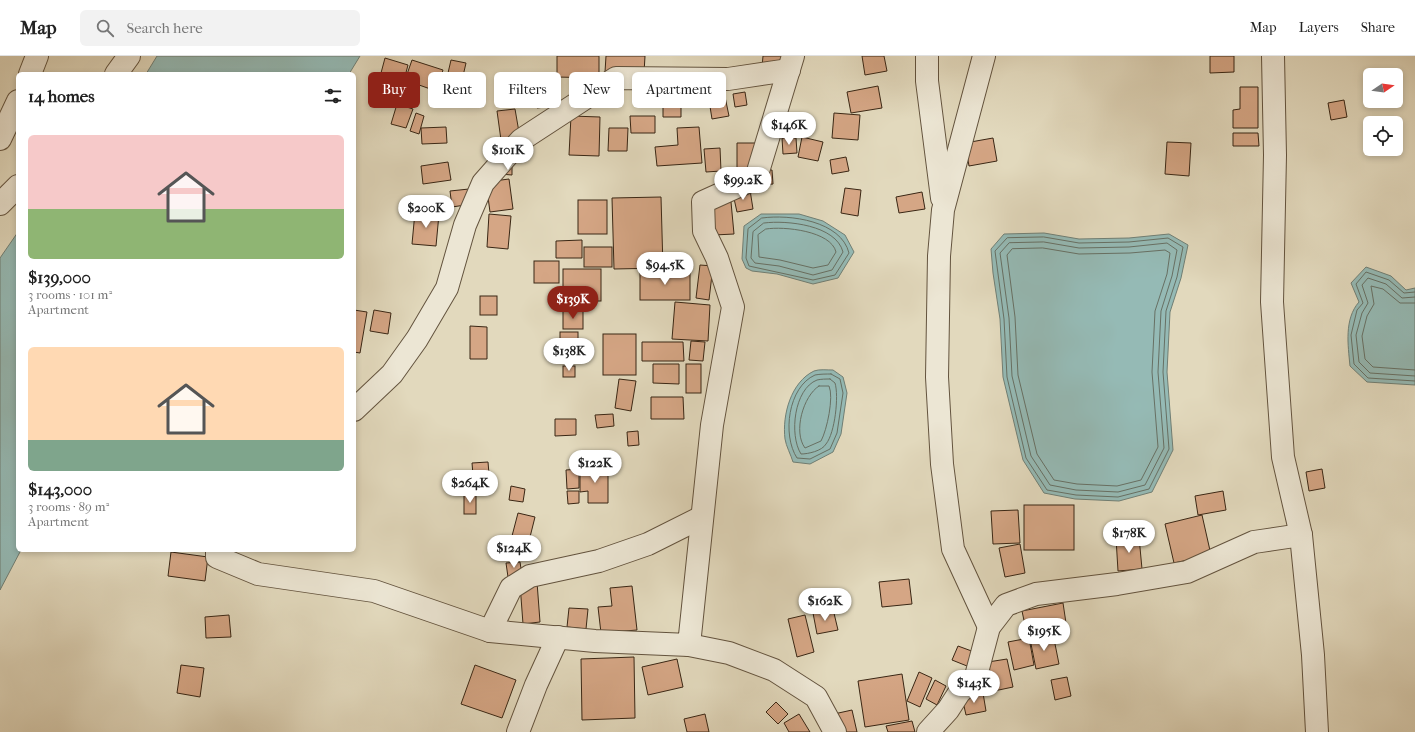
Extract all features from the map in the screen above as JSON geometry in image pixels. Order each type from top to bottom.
[{"type":"street","points":[[31,72],[38,56]]},
{"type":"street","points":[[117,72],[129,56]]},
{"type":"street","points":[[927,56],[928,81],[943,210]]},
{"type":"street","points":[[984,56],[943,210],[939,256],[937,377],[942,464],[953,549],[989,627]]},
{"type":"street","points":[[1273,56],[1275,155],[1272,302],[1283,457],[1301,535],[1313,654],[1317,732]]},
{"type":"street","points":[[356,408],[392,374],[416,339],[447,288],[466,225],[483,183],[521,140],[616,78],[728,79],[791,63]]},
{"type":"street","points":[[689,645],[712,425],[733,307],[717,258],[704,231],[703,202],[756,178],[791,63]]},
{"type":"street","points":[[0,139],[16,105]]},
{"type":"street","points":[[0,204],[16,188]]},
{"type":"street","points":[[490,630],[511,588],[530,576],[599,561],[648,544],[702,517]]},
{"type":"street","points":[[928,732],[948,710],[959,693],[976,676],[989,627],[1006,605],[1036,594],[1117,584],[1187,572],[1254,542],[1301,535]]},
{"type":"street","points":[[217,552],[217,557],[258,574],[374,591],[490,630],[595,641],[689,645],[729,654],[774,670],[816,697],[835,732]]},
{"type":"street","points":[[518,732],[536,686],[558,637]]},
{"type":"water","points":[[157,56],[360,56],[350,72],[147,72]]},
{"type":"water","points":[[761,214],[799,214],[823,221],[845,235],[854,252],[838,278],[813,284],[777,274],[752,271],[746,268],[742,259],[744,226]]},
{"type":"water","points":[[1044,233],[1079,239],[1129,238],[1169,234],[1188,245],[1181,278],[1170,312],[1167,372],[1173,450],[1152,492],[1119,501],[1075,499],[1044,493],[1023,460],[1003,377],[1000,319],[991,249],[1004,234]]},
{"type":"water","points":[[16,235],[16,552],[20,552],[0,590],[0,258]]},
{"type":"water","points":[[1366,267],[1391,276],[1406,290],[1415,288],[1415,385],[1367,382],[1350,366],[1348,341],[1349,324],[1354,309],[1359,302],[1351,283]]},
{"type":"water","points":[[816,370],[833,370],[843,377],[847,393],[841,434],[833,452],[810,464],[793,462],[786,442],[784,430],[790,400],[799,383],[806,376]]},
{"type":"building","points":[[557,56],[599,56],[599,72],[569,72],[569,77],[561,77],[561,72],[557,72]]},
{"type":"building","points":[[606,56],[645,56],[644,72],[605,72]]},
{"type":"building","points":[[763,56],[786,56],[785,68],[762,67]]},
{"type":"building","points":[[862,56],[884,56],[887,71],[865,75]]},
{"type":"building","points":[[1210,56],[1234,56],[1234,72],[1210,73]]},
{"type":"building","points":[[385,58],[408,65],[406,72],[381,72]]},
{"type":"building","points":[[412,60],[443,70],[442,72],[428,72],[428,88],[420,85],[420,72],[408,72]]},
{"type":"building","points":[[451,60],[466,63],[464,72],[448,72]]},
{"type":"building","points":[[878,86],[882,108],[851,113],[847,92]]},
{"type":"building","points":[[1240,87],[1258,87],[1258,128],[1233,128],[1233,110],[1240,109]]},
{"type":"building","points":[[745,92],[747,105],[735,107],[733,94]]},
{"type":"building","points":[[1344,100],[1347,117],[1331,120],[1328,103]]},
{"type":"building","points":[[726,102],[729,116],[712,119],[710,108],[726,108]]},
{"type":"building","points":[[396,108],[413,109],[406,128],[391,124]]},
{"type":"building","points":[[663,108],[681,108],[681,117],[663,117]]},
{"type":"building","points":[[515,109],[520,138],[501,140],[497,111]]},
{"type":"building","points":[[416,113],[424,116],[419,134],[410,131]]},
{"type":"building","points":[[834,113],[860,115],[858,140],[832,138]]},
{"type":"building","points":[[571,116],[600,117],[599,156],[569,155]]},
{"type":"building","points":[[630,116],[655,116],[655,133],[631,133]]},
{"type":"building","points":[[446,127],[447,143],[422,144],[421,128]]},
{"type":"building","points":[[699,127],[702,163],[657,166],[655,147],[678,145],[677,128]]},
{"type":"building","points":[[609,128],[628,128],[627,151],[608,151]]},
{"type":"building","points":[[1233,133],[1258,133],[1259,146],[1233,146]]},
{"type":"building","points":[[802,137],[823,142],[818,161],[798,157]]},
{"type":"building","points":[[782,138],[796,138],[797,153],[783,154]]},
{"type":"building","points":[[993,138],[997,161],[969,166],[965,143]]},
{"type":"building","points":[[1167,142],[1191,143],[1189,176],[1165,174]]},
{"type":"building","points":[[737,143],[756,143],[755,174],[737,173]]},
{"type":"building","points":[[720,148],[721,171],[706,172],[704,149]]},
{"type":"building","points":[[846,157],[849,171],[832,174],[830,160]]},
{"type":"building","points":[[448,162],[451,180],[423,184],[421,166]]},
{"type":"building","points":[[512,165],[512,175],[500,174]]},
{"type":"building","points":[[760,170],[772,170],[773,184],[761,185]]},
{"type":"building","points":[[509,179],[513,209],[490,212],[486,182]]},
{"type":"building","points":[[845,188],[861,190],[858,216],[841,213]]},
{"type":"building","points":[[469,189],[472,204],[452,207],[450,191]]},
{"type":"building","points":[[750,190],[753,209],[737,212],[733,194]]},
{"type":"building","points":[[922,192],[925,209],[899,213],[896,197]]},
{"type":"building","points":[[661,197],[663,268],[614,269],[612,198]]},
{"type":"building","points":[[578,200],[607,200],[607,234],[578,234]]},
{"type":"building","points":[[731,202],[734,234],[714,235],[711,204]]},
{"type":"building","points":[[415,212],[439,214],[436,246],[412,244]]},
{"type":"building","points":[[489,214],[511,216],[508,249],[487,247]]},
{"type":"building","points":[[582,240],[582,258],[556,258],[556,241]]},
{"type":"building","points":[[584,247],[612,247],[612,267],[584,267]]},
{"type":"building","points":[[534,261],[559,261],[559,283],[534,283]]},
{"type":"building","points":[[700,265],[713,266],[709,300],[696,298]]},
{"type":"building","points":[[563,269],[601,269],[601,301],[563,301]]},
{"type":"building","points":[[640,271],[690,271],[690,300],[640,300]]},
{"type":"building","points":[[480,296],[497,296],[497,315],[480,315]]},
{"type":"building","points":[[675,302],[710,305],[708,341],[672,339]]},
{"type":"building","points":[[356,310],[367,312],[360,353],[356,352]]},
{"type":"building","points":[[374,310],[391,313],[388,334],[370,331]]},
{"type":"building","points":[[563,311],[583,311],[583,329],[563,329]]},
{"type":"building","points":[[470,326],[487,327],[487,359],[470,359]]},
{"type":"building","points":[[560,332],[578,332],[578,346],[560,346]]},
{"type":"building","points":[[603,334],[636,334],[636,375],[603,375]]},
{"type":"building","points":[[691,341],[705,342],[703,361],[689,360]]},
{"type":"building","points":[[642,342],[683,342],[684,361],[642,361]]},
{"type":"building","points":[[653,364],[679,364],[679,384],[653,383]]},
{"type":"building","points":[[686,364],[701,364],[701,393],[686,393]]},
{"type":"building","points":[[563,366],[575,366],[575,377],[563,377]]},
{"type":"building","points":[[619,379],[636,381],[631,411],[615,408]]},
{"type":"building","points":[[651,397],[683,397],[684,419],[651,419]]},
{"type":"building","points":[[613,414],[614,426],[597,428],[595,415]]},
{"type":"building","points":[[555,419],[576,419],[576,435],[555,436]]},
{"type":"building","points":[[638,431],[639,445],[628,446],[627,432]]},
{"type":"building","points":[[488,462],[489,474],[473,475],[472,463]]},
{"type":"building","points":[[580,468],[608,468],[608,503],[588,503],[588,491],[580,492]]},
{"type":"building","points":[[579,469],[579,488],[567,489],[566,470]]},
{"type":"building","points":[[1322,469],[1325,488],[1309,491],[1306,472]]},
{"type":"building","points":[[482,475],[483,489],[463,491],[462,477]]},
{"type":"building","points":[[511,486],[525,489],[523,502],[509,500]]},
{"type":"building","points":[[567,491],[579,491],[579,503],[568,504]]},
{"type":"building","points":[[1223,491],[1226,510],[1198,515],[1195,496]]},
{"type":"building","points":[[464,493],[476,493],[476,514],[464,514]]},
{"type":"building","points":[[1024,505],[1074,505],[1074,550],[1024,550]]},
{"type":"building","points":[[1018,510],[1020,543],[993,544],[991,511]]},
{"type":"building","points":[[518,513],[535,517],[529,541],[512,536]]},
{"type":"building","points":[[1202,515],[1211,555],[1174,563],[1165,524]]},
{"type":"building","points":[[1139,537],[1142,569],[1118,571],[1116,538]]},
{"type":"building","points":[[1020,544],[1025,573],[1005,577],[999,548]]},
{"type":"building","points":[[171,552],[208,557],[205,581],[168,576]]},
{"type":"building","points":[[520,562],[522,575],[508,577],[506,563]]},
{"type":"building","points":[[909,579],[912,604],[882,607],[879,582]]},
{"type":"building","points":[[537,582],[540,622],[523,624],[520,584]]},
{"type":"building","points":[[632,586],[637,630],[601,633],[598,607],[612,606],[610,588]]},
{"type":"building","points":[[1063,603],[1066,623],[1026,630],[1022,611]]},
{"type":"building","points":[[569,608],[588,609],[586,629],[567,627]]},
{"type":"building","points":[[833,609],[838,630],[817,634],[813,613]]},
{"type":"building","points":[[229,615],[231,637],[206,638],[205,617]]},
{"type":"building","points":[[805,615],[814,652],[797,657],[788,619]]},
{"type":"building","points":[[1053,634],[1059,664],[1036,669],[1030,639]]},
{"type":"building","points":[[1029,638],[1034,665],[1014,670],[1008,642]]},
{"type":"building","points":[[958,646],[977,653],[972,668],[952,660]]},
{"type":"building","points":[[634,657],[635,718],[582,720],[581,659]]},
{"type":"building","points":[[677,659],[683,687],[648,695],[642,667]]},
{"type":"building","points":[[1007,659],[1013,687],[994,691],[988,662]]},
{"type":"building","points":[[181,665],[204,668],[200,697],[177,693]]},
{"type":"building","points":[[475,665],[516,680],[502,718],[461,704]]},
{"type":"building","points":[[919,672],[932,678],[920,707],[907,701]]},
{"type":"building","points":[[902,674],[909,720],[865,727],[858,681]]},
{"type":"building","points":[[1067,677],[1071,696],[1055,700],[1051,680]]},
{"type":"building","points":[[935,680],[946,686],[937,705],[926,699]]},
{"type":"building","points":[[983,693],[986,711],[966,715],[962,697]]},
{"type":"building","points":[[776,702],[788,714],[778,724],[766,712]]},
{"type":"building","points":[[852,710],[857,732],[838,732],[834,714]]},
{"type":"building","points":[[705,714],[709,732],[687,732],[684,719]]},
{"type":"building","points":[[799,714],[810,732],[789,732],[784,723]]},
{"type":"building","points":[[912,721],[915,732],[888,732],[886,726]]}]
